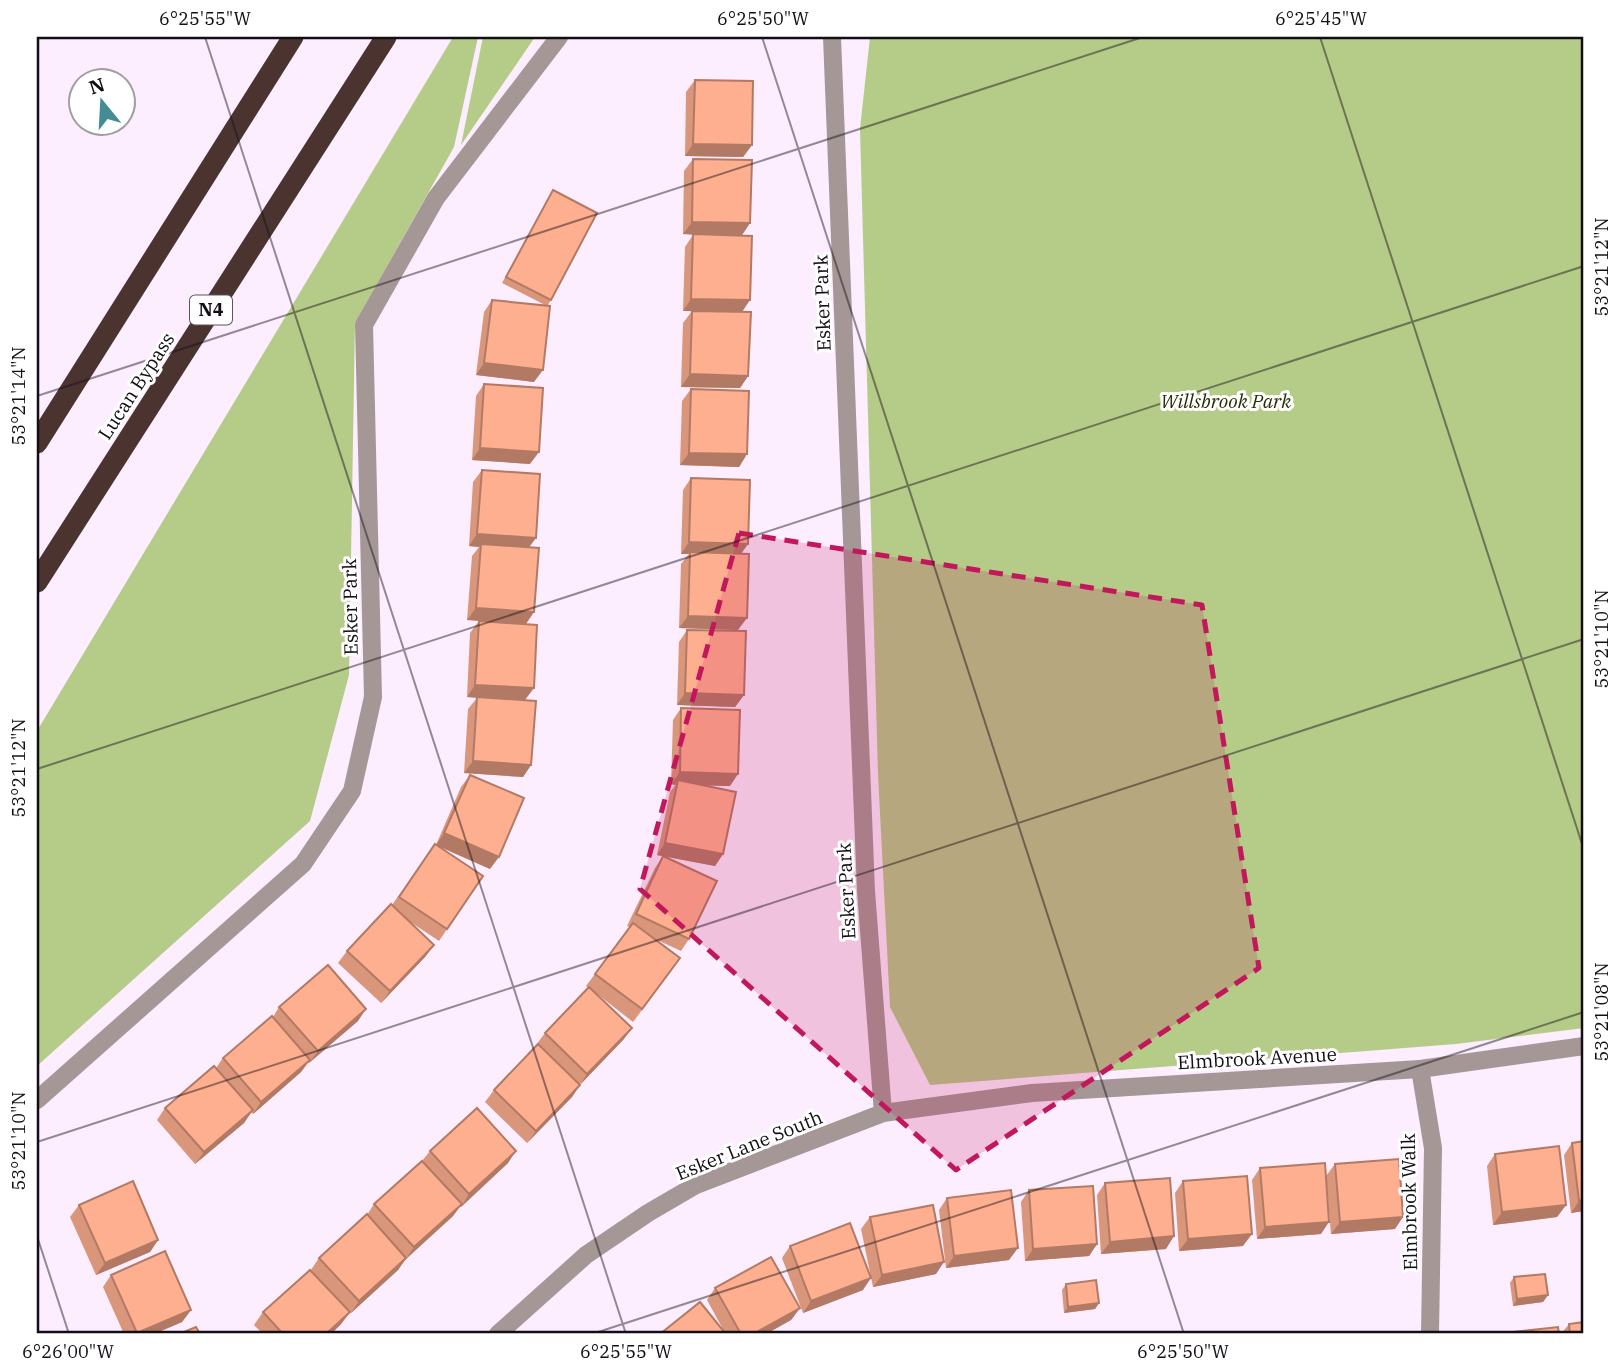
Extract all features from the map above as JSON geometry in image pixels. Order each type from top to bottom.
[{"type":"highway","points":[[37,443],[293,37]]},
{"type":"highway","name":"Lucan Bypass","points":[[37,582],[386,37]]},
{"type":"street","name":"Esker Park","points":[[37,1100],[303,864],[352,791],[373,697],[364,325],[436,198],[559,37]]},
{"type":"street","name":"Esker Park","points":[[832,37],[866,891],[883,1114]]},
{"type":"street","name":"Elmbrook Avenue","points":[[932,1107],[1032,1093],[1420,1069],[1584,1046]]},
{"type":"street","name":"Elmbrook Walk","points":[[1420,1069],[1433,1148],[1430,1334]]},
{"type":"street","name":"Esker Lane South","points":[[498,1334],[586,1255],[648,1213],[696,1185],[883,1114],[932,1107]]},
{"type":"highlighted area","points":[[739,533],[1202,605],[1259,968],[956,1170],[640,889]]},
{"type":"green space","points":[[453,37],[478,37],[454,147],[355,323],[349,675],[310,821],[37,1066],[37,731]]},
{"type":"green space","points":[[483,37],[535,37],[461,145]]},
{"type":"green space","name":"Willsbrook Park","points":[[870,37],[1584,37],[1584,1028],[1456,1044],[930,1085],[890,1007],[878,774],[860,129]]},
{"type":"building","points":[[695,80],[753,81],[752,145],[693,144]]},
{"type":"building","points":[[693,159],[752,160],[750,223],[692,222]]},
{"type":"building","points":[[553,190],[597,213],[551,300],[506,277]]},
{"type":"building","points":[[693,234],[752,236],[750,300],[691,299]]},
{"type":"building","points":[[492,300],[550,306],[543,370],[484,363]]},
{"type":"building","points":[[692,311],[751,312],[748,376],[690,374]]},
{"type":"building","points":[[484,384],[543,388],[539,452],[480,448]]},
{"type":"building","points":[[691,389],[749,391],[747,454],[689,453]]},
{"type":"building","points":[[482,470],[540,474],[536,538],[477,534]]},
{"type":"building","points":[[691,478],[750,480],[748,544],[689,542]]},
{"type":"building","points":[[481,544],[539,548],[534,612],[476,608]]},
{"type":"building","points":[[690,552],[749,554],[747,618],[688,616]]},
{"type":"building","points":[[479,621],[537,625],[534,688],[475,685]]},
{"type":"building","points":[[687,630],[746,631],[744,695],[685,693]]},
{"type":"building","points":[[477,697],[536,701],[531,765],[473,761]]},
{"type":"building","points":[[681,708],[740,710],[738,774],[680,772]]},
{"type":"building","points":[[470,775],[524,798],[499,857],[444,833]]},
{"type":"building","points":[[678,780],[736,792],[723,854],[665,843]]},
{"type":"building","points":[[435,844],[483,876],[447,929],[399,897]]},
{"type":"building","points":[[663,856],[717,881],[689,939],[636,914]]},
{"type":"building","points":[[391,904],[434,945],[390,991],[347,951]]},
{"type":"building","points":[[633,923],[680,958],[642,1009],[595,974]]},
{"type":"building","points":[[328,965],[366,1009],[318,1051],[279,1007]]},
{"type":"building","points":[[589,987],[632,1028],[587,1074],[545,1033]]},
{"type":"building","points":[[272,1016],[310,1060],[261,1102],[223,1058]]},
{"type":"building","points":[[538,1044],[580,1085],[536,1131],[494,1090]]},
{"type":"building","points":[[214,1066],[253,1110],[204,1152],[165,1108]]},
{"type":"building","points":[[477,1108],[516,1151],[469,1194],[430,1151]]},
{"type":"building","points":[[1584,1141],[1584,1200],[1579,1201],[1572,1143]]},
{"type":"building","points":[[1559,1146],[1566,1205],[1502,1212],[1495,1154]]},
{"type":"building","points":[[1399,1159],[1403,1217],[1340,1222],[1335,1164]]},
{"type":"building","points":[[422,1161],[462,1204],[414,1247],[374,1204]]},
{"type":"building","points":[[1325,1163],[1329,1222],[1265,1227],[1260,1168]]},
{"type":"building","points":[[1247,1176],[1252,1234],[1188,1239],[1183,1181]]},
{"type":"building","points":[[1170,1178],[1174,1236],[1110,1242],[1105,1183]]},
{"type":"building","points":[[133,1181],[158,1240],[105,1263],[79,1205]]},
{"type":"building","points":[[1093,1186],[1097,1244],[1033,1249],[1029,1190]]},
{"type":"building","points":[[1011,1190],[1018,1248],[954,1256],[947,1198]]},
{"type":"building","points":[[933,1205],[944,1262],[882,1275],[870,1217]]},
{"type":"building","points":[[367,1214],[406,1258],[359,1301],[319,1258]]},
{"type":"building","points":[[850,1223],[871,1278],[811,1301],[790,1246]]},
{"type":"building","points":[[165,1251],[191,1310],[137,1333],[111,1275]]},
{"type":"building","points":[[771,1257],[800,1308],[753,1334],[741,1334],[715,1288]]},
{"type":"building","points":[[310,1270],[350,1312],[326,1334],[283,1334],[263,1312]]},
{"type":"building","points":[[1545,1274],[1548,1295],[1517,1299],[1514,1277]]},
{"type":"building","points":[[1096,1280],[1099,1303],[1068,1307],[1066,1284]]},
{"type":"building","points":[[700,1302],[726,1334],[660,1334]]},
{"type":"building","points":[[1584,1322],[1584,1334],[1570,1334],[1569,1324]]},
{"type":"building","points":[[196,1327],[200,1334],[179,1334]]},
{"type":"building","points":[[1558,1327],[1559,1334],[1495,1334]]}]
